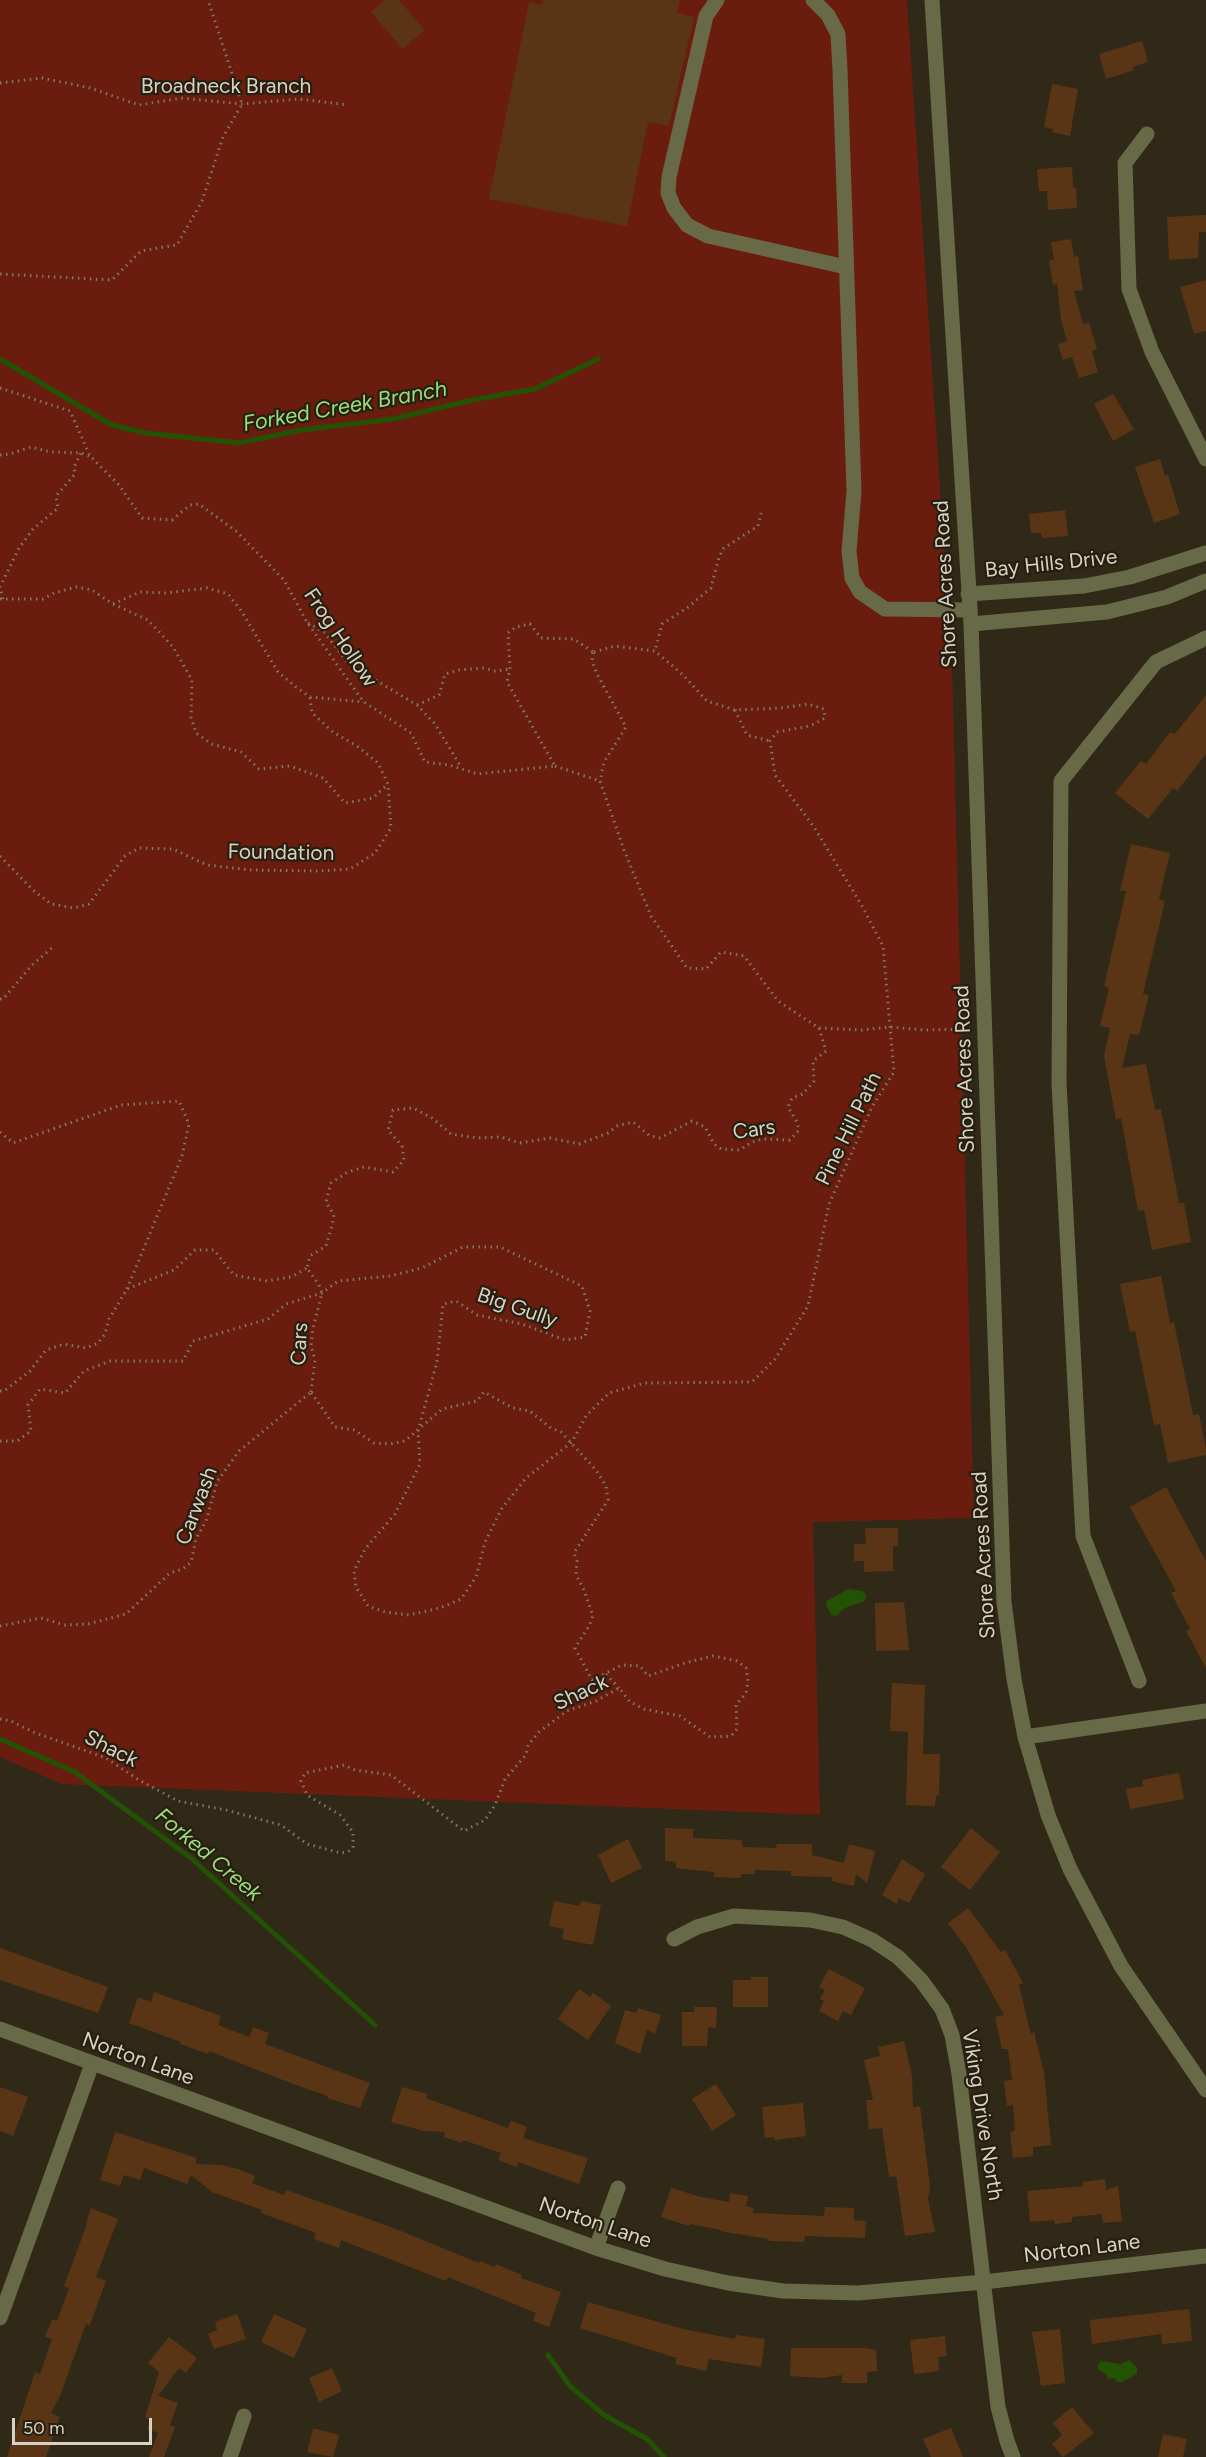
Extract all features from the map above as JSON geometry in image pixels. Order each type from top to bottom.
[{"type":"street","points":[[717,0],[706,16],[669,177],[668,193],[674,208],[687,225],[708,236],[846,267]]},
{"type":"street","points":[[813,0],[828,15],[838,34],[854,490],[849,551],[852,578],[860,592],[885,609],[970,617],[1107,612],[1167,597],[1206,581]]},
{"type":"street","name":"Shore Acres Road","points":[[932,0],[970,617],[1004,1602],[1014,1678],[1025,1737],[1048,1815],[1070,1869],[1121,1966],[1206,2090]]},
{"type":"street","points":[[1147,134],[1125,163],[1129,289],[1152,352],[1206,459]]},
{"type":"street","name":"Bay Hills Drive","points":[[968,594],[1084,586],[1130,577],[1206,553]]},
{"type":"street","points":[[1139,1681],[1083,1536],[1059,1083],[1060,782],[1156,662],[1206,638]]},
{"type":"street","points":[[1025,1737],[1206,1711]]},
{"type":"street","name":"Viking Drive North","points":[[674,1939],[697,1927],[734,1916],[810,1920],[843,1927],[872,1940],[898,1957],[921,1980],[942,2009],[952,2035],[959,2074],[998,2407],[1006,2441],[1013,2457]]},
{"type":"street","name":"Norton Lane","points":[[0,2029],[596,2248],[665,2269],[728,2283],[783,2291],[858,2293],[984,2282],[1206,2256]]},
{"type":"street","points":[[0,2318],[92,2064]]},
{"type":"street","points":[[596,2248],[618,2188]]},
{"type":"street","points":[[230,2457],[244,2416]]},
{"type":"path","points":[[0,274],[112,280],[141,251],[177,245],[202,201],[223,137],[242,104],[208,0]]},
{"type":"path","name":"Broadneck Branch","points":[[0,83],[42,78],[90,88],[139,105],[181,98],[242,104],[299,99],[348,105]]},
{"type":"path","name":"Frog Hollow","points":[[0,388],[70,411],[90,456],[119,485],[142,518],[172,520],[190,505],[199,504],[236,531],[285,580],[307,622],[364,702],[411,732],[425,762],[478,774],[555,766]]},
{"type":"path","points":[[0,455],[31,447],[51,452],[81,453],[90,456]]},
{"type":"path","points":[[81,453],[74,467],[75,474],[56,496],[58,508],[33,529],[19,548],[0,587],[2,599],[43,599],[54,593],[76,587],[92,590],[113,604],[148,620],[173,647],[192,680],[191,717],[196,733],[212,744],[241,752],[259,769],[290,766],[323,778],[345,803],[373,798],[388,784]]},
{"type":"path","points":[[656,651],[662,624],[687,608],[711,588],[719,557],[724,548],[758,526],[761,513]]},
{"type":"path","points":[[113,604],[140,592],[166,593],[207,588],[228,594],[242,612],[278,672],[310,697],[364,702]]},
{"type":"path","points":[[307,622],[324,632],[350,664],[417,705],[435,724],[453,758],[462,769]]},
{"type":"path","points":[[600,781],[555,766],[507,682],[510,669],[508,633],[516,627],[530,624],[541,638],[574,639],[593,652],[615,646],[656,651],[707,701],[735,710],[808,704],[824,709],[825,718],[810,726],[777,732],[770,741],[747,735],[735,710]]},
{"type":"path","points":[[593,652],[592,661],[597,674],[626,727],[604,762],[600,781],[624,850],[651,916],[687,968],[706,969],[721,952],[744,956],[778,1001],[819,1028],[862,1030],[984,1028]]},
{"type":"path","points":[[417,705],[439,695],[445,674],[459,670],[484,668],[495,671],[510,669]]},
{"type":"path","name":"Foundation","points":[[0,856],[33,890],[51,904],[75,908],[89,904],[124,856],[139,848],[173,849],[207,865],[250,870],[319,871],[350,868],[375,853],[391,828],[388,784],[378,763],[357,746],[333,732],[312,713],[310,697]]},
{"type":"path","name":"Pine Hill Path","points":[[572,1442],[586,1416],[609,1393],[645,1383],[752,1382],[775,1359],[807,1306],[829,1204],[872,1107],[894,1072],[883,945],[814,826],[775,776],[770,741]]},
{"type":"path","points":[[0,999],[3,999],[32,964],[53,947]]},
{"type":"path","name":"Cars","points":[[307,1268],[310,1256],[326,1246],[332,1227],[334,1215],[326,1202],[331,1183],[348,1172],[364,1167],[393,1172],[404,1160],[402,1146],[388,1130],[393,1110],[413,1108],[432,1118],[451,1134],[477,1138],[501,1137],[520,1143],[550,1138],[579,1144],[608,1133],[617,1126],[633,1122],[650,1136],[660,1138],[692,1121],[705,1127],[714,1144],[721,1149],[740,1150],[752,1142],[763,1139],[790,1140],[799,1130],[788,1107],[792,1098],[803,1094],[814,1081],[813,1061],[826,1051],[819,1028]]},
{"type":"path","points":[[0,1132],[13,1143],[121,1105],[178,1101],[189,1124],[182,1156],[127,1289],[109,1319],[105,1334],[98,1343],[86,1348],[64,1344],[46,1350],[30,1371],[4,1391],[0,1391]]},
{"type":"path","name":"Big Gully","points":[[0,1441],[17,1441],[31,1431],[27,1405],[40,1389],[65,1393],[84,1371],[110,1361],[183,1361],[193,1341],[268,1319],[286,1304],[322,1293],[338,1281],[390,1276],[422,1268],[463,1247],[500,1248],[582,1286],[590,1311],[585,1336],[565,1340],[522,1324],[477,1315],[456,1301],[442,1304],[437,1362],[418,1431],[420,1464],[395,1514],[365,1550],[354,1570],[356,1587],[368,1606],[385,1612],[409,1615],[440,1608],[461,1599],[476,1577],[485,1542],[502,1508],[526,1478],[572,1442]]},
{"type":"path","points":[[127,1289],[174,1270],[195,1250],[214,1250],[234,1275],[267,1281],[291,1277],[307,1268],[322,1293]]},
{"type":"path","name":"Cars","points":[[311,1392],[315,1360],[311,1346],[313,1328],[322,1293]]},
{"type":"path","name":"Shack","points":[[0,1719],[12,1721],[33,1732],[106,1758],[139,1780],[178,1801],[226,1810],[281,1825],[308,1844],[341,1853],[348,1852],[353,1847],[353,1832],[340,1815],[307,1795],[301,1780],[306,1773],[344,1764],[355,1770],[391,1775],[464,1831],[485,1820],[495,1805],[505,1779],[526,1755],[528,1745],[539,1732],[567,1711],[596,1701],[619,1688],[630,1702],[644,1709],[680,1716],[710,1737],[731,1736],[737,1729],[736,1705],[746,1693],[748,1681],[746,1668],[737,1661],[713,1656],[648,1676],[640,1666],[622,1665],[592,1680],[575,1648],[593,1616],[576,1575],[577,1561],[574,1553],[608,1500],[606,1486],[596,1470],[561,1432],[551,1428],[530,1411],[513,1408],[484,1392],[477,1401],[442,1409],[405,1441],[390,1444],[374,1443],[354,1430],[335,1427],[311,1392]]},
{"type":"path","name":"Carwash","points":[[0,1626],[41,1618],[65,1625],[88,1624],[126,1614],[170,1573],[183,1569],[191,1562],[196,1539],[206,1521],[217,1482],[239,1451],[311,1392]]},
{"type":"path","points":[[606,1673],[619,1688]]},
{"type":"shaded area","points":[[0,0],[907,0],[952,665],[974,1518],[813,1522],[820,1815],[62,1784],[0,1757]]},
{"type":"shaded area","points":[[848,1589],[863,1591],[866,1595],[865,1601],[845,1608],[836,1616],[832,1615],[826,1606],[827,1601]]},
{"type":"shaded area","points":[[1129,2360],[1137,2368],[1137,2374],[1122,2382],[1117,2382],[1114,2378],[1108,2379],[1105,2373],[1098,2369],[1098,2364],[1102,2361],[1121,2364]]},
{"type":"building","points":[[385,0],[399,0],[424,30],[403,49],[371,12]]},
{"type":"building","points":[[543,0],[680,0],[677,13],[694,17],[669,126],[648,122],[627,226],[489,199],[529,2],[542,5]]},
{"type":"building","points":[[1142,41],[1148,62],[1133,67],[1134,70],[1106,79],[1099,54]]},
{"type":"building","points":[[1052,84],[1078,89],[1070,136],[1052,132],[1053,129],[1044,127]]},
{"type":"building","points":[[1072,167],[1077,208],[1048,210],[1047,191],[1039,191],[1037,169]]},
{"type":"building","points":[[1206,215],[1206,232],[1199,232],[1198,258],[1169,260],[1167,217]]},
{"type":"building","points":[[1071,239],[1074,257],[1078,256],[1083,290],[1074,291],[1083,324],[1089,323],[1097,349],[1092,351],[1098,372],[1079,378],[1072,357],[1063,360],[1058,344],[1067,341],[1061,320],[1057,284],[1053,285],[1049,260],[1054,260],[1051,242]]},
{"type":"building","points":[[1206,280],[1206,331],[1194,334],[1180,287]]},
{"type":"building","points":[[1113,394],[1134,429],[1113,441],[1094,404]]},
{"type":"building","points":[[1160,459],[1165,476],[1168,475],[1180,514],[1154,523],[1135,467]]},
{"type":"building","points":[[1065,510],[1068,536],[1042,538],[1041,533],[1031,533],[1029,514]]},
{"type":"building","points":[[1206,695],[1206,754],[1177,791],[1173,788],[1148,819],[1115,793],[1141,761],[1146,764],[1170,732],[1175,734]]},
{"type":"building","points":[[1131,844],[1170,853],[1159,899],[1165,901],[1143,994],[1149,995],[1139,1035],[1130,1034],[1122,1068],[1146,1064],[1155,1110],[1161,1109],[1179,1203],[1184,1203],[1191,1242],[1152,1250],[1144,1210],[1138,1211],[1121,1118],[1116,1120],[1104,1056],[1110,1028],[1100,1026],[1109,988],[1104,986],[1126,891],[1120,891]]},
{"type":"building","points":[[1161,1276],[1170,1323],[1174,1322],[1193,1415],[1199,1414],[1206,1449],[1206,1455],[1168,1463],[1160,1424],[1154,1425],[1135,1331],[1130,1332],[1120,1284]]},
{"type":"building","points":[[1166,1487],[1206,1561],[1206,1668],[1186,1631],[1190,1629],[1171,1593],[1176,1591],[1130,1507]]},
{"type":"building","points":[[865,1528],[898,1528],[898,1546],[893,1546],[893,1571],[864,1572],[864,1561],[854,1561],[854,1544],[866,1544]]},
{"type":"building","points":[[904,1602],[909,1650],[876,1651],[875,1603]]},
{"type":"building","points":[[892,1683],[925,1685],[923,1754],[940,1754],[939,1796],[936,1795],[935,1806],[906,1805],[908,1732],[890,1731]]},
{"type":"building","points":[[1179,1773],[1184,1799],[1130,1809],[1126,1789],[1143,1786],[1142,1780]]},
{"type":"building","points":[[665,1828],[693,1829],[693,1838],[742,1840],[742,1847],[776,1848],[777,1844],[812,1844],[812,1855],[844,1863],[849,1844],[875,1851],[867,1883],[856,1874],[854,1886],[831,1881],[832,1877],[791,1876],[791,1871],[755,1870],[755,1874],[741,1874],[741,1878],[714,1877],[714,1872],[676,1868],[676,1862],[665,1861]]},
{"type":"building","points":[[971,1828],[1000,1852],[970,1890],[941,1867]]},
{"type":"building","points":[[628,1839],[642,1868],[611,1883],[598,1855]]},
{"type":"building","points":[[902,1859],[925,1874],[909,1903],[898,1898],[897,1904],[882,1895]]},
{"type":"building","points":[[554,1901],[580,1906],[581,1901],[601,1905],[593,1945],[562,1939],[564,1929],[549,1926]]},
{"type":"building","points":[[968,1908],[1001,1952],[1005,1950],[1023,1983],[1019,1985],[1031,2034],[1034,2032],[1044,2072],[1051,2145],[1033,2147],[1033,2156],[1013,2158],[1010,2133],[1015,2130],[1013,2105],[1007,2106],[1004,2081],[1012,2080],[1008,2049],[1002,2049],[995,2017],[1004,2015],[968,1950],[948,1923]]},
{"type":"building","points":[[0,1948],[108,1987],[98,2013],[0,1980]]},
{"type":"building","points":[[829,1969],[865,1988],[851,2015],[843,2011],[838,2021],[819,2011],[824,2001],[820,1999],[825,1990],[819,1987]]},
{"type":"building","points":[[751,1977],[768,1977],[768,2007],[733,2007],[733,1980],[751,1980]]},
{"type":"building","points":[[579,1989],[590,1997],[593,1993],[611,2006],[588,2040],[558,2019]]},
{"type":"building","points":[[154,1992],[221,2016],[218,2025],[249,2037],[253,2027],[269,2033],[265,2044],[370,2083],[360,2108],[327,2098],[328,2096],[209,2051],[208,2054],[180,2044],[181,2042],[129,2023],[138,1997],[151,2002]]},
{"type":"building","points":[[694,2007],[717,2007],[716,2028],[708,2027],[707,2046],[682,2046],[682,2012],[694,2012]]},
{"type":"building","points":[[638,2008],[661,2015],[655,2034],[647,2029],[640,2054],[615,2043],[625,2010],[636,2013]]},
{"type":"building","points":[[904,2041],[912,2076],[913,2107],[920,2106],[930,2187],[928,2199],[935,2232],[905,2236],[896,2176],[889,2177],[882,2128],[869,2129],[866,2100],[873,2100],[864,2060],[880,2056],[878,2047]]},
{"type":"building","points":[[716,2084],[736,2115],[712,2131],[692,2099]]},
{"type":"building","points":[[0,2087],[28,2097],[13,2136],[0,2131]]},
{"type":"building","points":[[402,2087],[428,2094],[426,2098],[508,2128],[511,2121],[527,2127],[523,2138],[588,2158],[579,2184],[518,2162],[517,2167],[498,2160],[501,2153],[463,2140],[462,2143],[444,2137],[445,2132],[424,2131],[391,2122]]},
{"type":"building","points":[[803,2103],[806,2136],[775,2140],[774,2137],[765,2138],[762,2107]]},
{"type":"building","points":[[115,2132],[197,2158],[195,2164],[222,2165],[238,2169],[255,2176],[252,2183],[284,2195],[286,2190],[391,2227],[479,2263],[480,2261],[495,2267],[496,2264],[522,2275],[521,2278],[561,2292],[549,2327],[533,2321],[536,2313],[448,2277],[446,2281],[341,2240],[339,2248],[314,2239],[316,2233],[212,2192],[191,2175],[187,2184],[144,2168],[140,2180],[124,2175],[120,2186],[100,2180]]},
{"type":"building","points":[[1105,2179],[1106,2190],[1118,2186],[1122,2221],[1103,2223],[1102,2214],[1072,2217],[1072,2222],[1055,2224],[1054,2220],[1030,2222],[1027,2191],[1083,2186],[1083,2182]]},
{"type":"building","points":[[671,2188],[729,2202],[730,2193],[748,2196],[746,2206],[754,2208],[753,2213],[824,2216],[825,2207],[854,2208],[854,2220],[866,2221],[865,2238],[805,2236],[804,2242],[769,2241],[769,2239],[717,2229],[690,2224],[689,2226],[661,2217]]},
{"type":"building","points":[[91,2208],[118,2219],[96,2277],[106,2281],[90,2325],[86,2324],[60,2396],[51,2413],[60,2417],[46,2457],[7,2457],[35,2372],[40,2374],[52,2339],[45,2337],[52,2319],[57,2321],[69,2288],[64,2286]]},
{"type":"building","points":[[588,2302],[683,2329],[735,2339],[736,2335],[765,2339],[761,2367],[709,2359],[706,2371],[675,2364],[677,2358],[580,2328]]},
{"type":"building","points":[[1189,2309],[1192,2341],[1162,2344],[1161,2334],[1092,2344],[1090,2320]]},
{"type":"building","points":[[237,2314],[246,2339],[214,2349],[208,2334],[217,2330],[215,2322]]},
{"type":"building","points":[[274,2314],[307,2329],[294,2358],[261,2342]]},
{"type":"building","points":[[1060,2329],[1065,2383],[1041,2386],[1032,2332]]},
{"type":"building","points":[[945,2336],[947,2356],[938,2357],[939,2371],[914,2374],[910,2340]]},
{"type":"building","points":[[169,2337],[197,2358],[186,2373],[179,2368],[158,2396],[178,2403],[170,2425],[175,2427],[164,2457],[149,2457],[158,2433],[147,2429],[151,2419],[145,2417],[159,2372],[148,2363]]},
{"type":"building","points":[[791,2348],[876,2350],[877,2371],[867,2372],[867,2383],[842,2383],[842,2375],[822,2378],[790,2376]]},
{"type":"building","points":[[332,2368],[342,2391],[319,2402],[309,2378]]},
{"type":"building","points":[[1072,2407],[1094,2433],[1063,2457],[1052,2444],[1062,2435],[1053,2423]]},
{"type":"building","points":[[313,2428],[339,2435],[333,2457],[307,2452]]},
{"type":"building","points":[[951,2428],[963,2457],[931,2457],[923,2439]]},
{"type":"building","points":[[1163,2434],[1187,2439],[1183,2457],[1158,2457]]},
{"type":"waterway","name":"Forked Creek Branch","points":[[0,359],[112,425],[146,433],[239,443],[301,430],[393,419],[472,400],[535,389],[598,359]]},
{"type":"waterway","name":"Forked Creek","points":[[0,1739],[75,1772],[191,1858],[375,2025]]},
{"type":"waterway","name":"Forked Creek","points":[[548,2355],[570,2386],[604,2415],[647,2439],[664,2457]]}]
